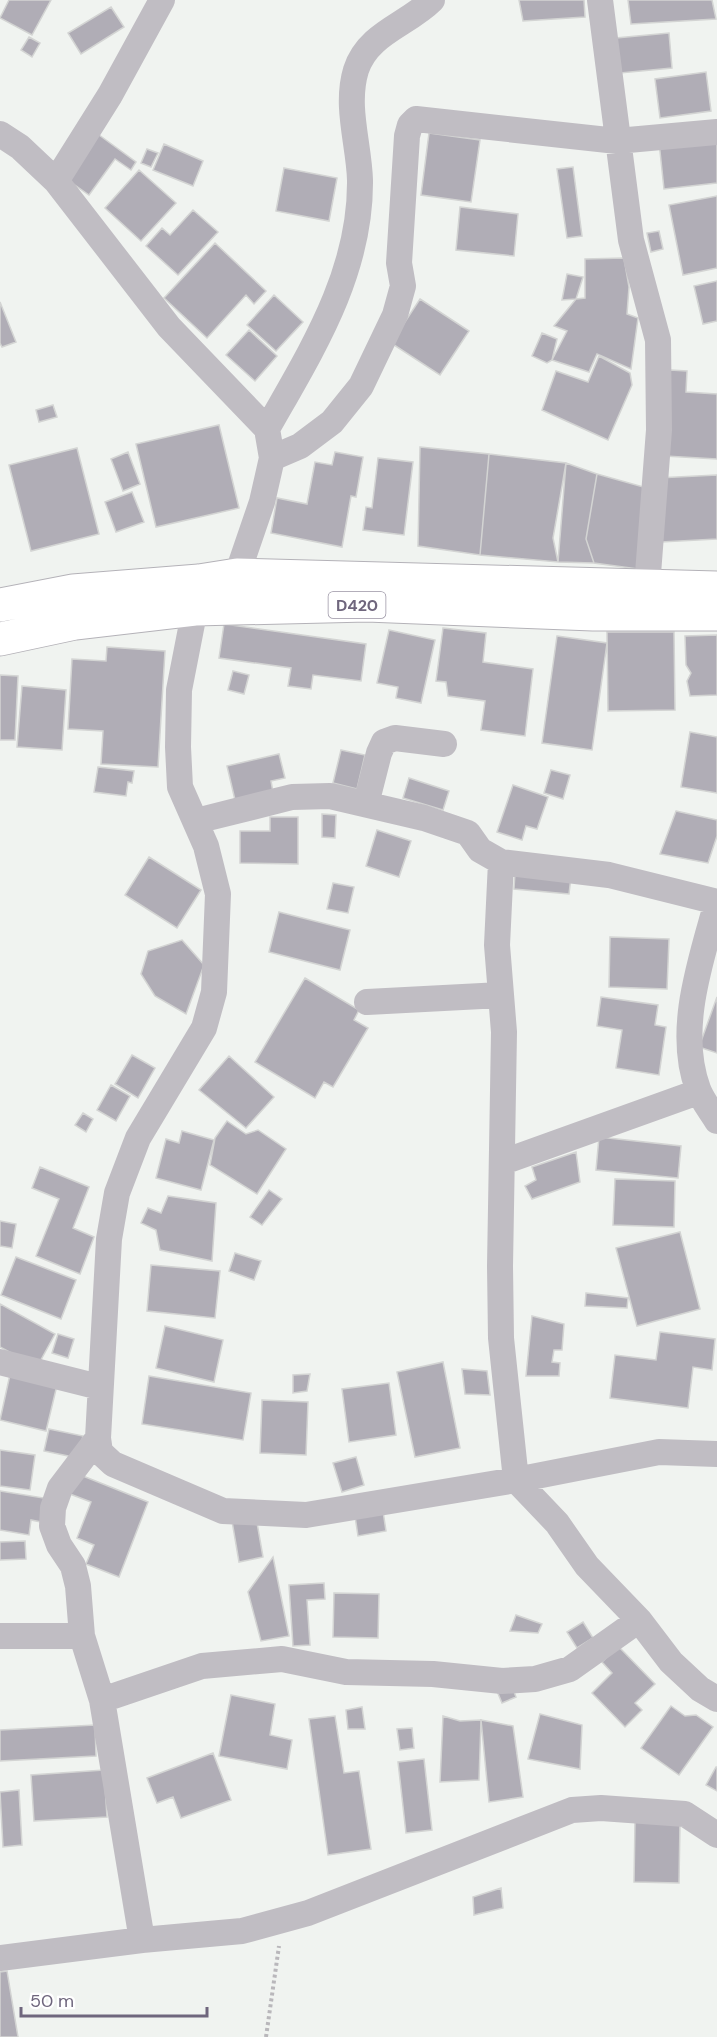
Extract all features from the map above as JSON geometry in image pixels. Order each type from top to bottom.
[{"type":"highway","name":"D420","points":[[0,639],[197,595],[237,575],[717,588]]},
{"type":"highway","name":"D420","points":[[0,605],[73,591],[593,614],[717,614]]},
{"type":"street","points":[[56,182],[110,95],[162,0]]},
{"type":"street","points":[[267,429],[332,310],[347,271],[357,226],[360,179],[352,114],[356,71],[366,52],[384,32],[432,0]]},
{"type":"street","points":[[600,0],[631,240],[651,303],[658,340],[659,430],[646,587]]},
{"type":"street","points":[[272,458],[300,446],[332,422],[361,386],[395,315],[403,286],[399,263],[407,136],[410,125],[416,119],[617,141],[717,132]]},
{"type":"street","points":[[0,134],[20,147],[56,182],[169,327],[267,429],[272,458],[262,502],[237,575]]},
{"type":"street","points":[[197,595],[178,690],[178,747],[180,786],[206,846],[218,894],[214,992],[204,1028],[138,1138],[117,1192],[110,1239],[99,1388],[100,1452],[113,1464],[223,1510],[306,1515],[516,1480],[659,1452],[717,1454]]},
{"type":"street","points":[[366,804],[384,742],[395,738],[444,744]]},
{"type":"street","points":[[196,821],[292,797],[330,796],[468,833],[480,850],[501,862],[609,875],[717,902],[696,981],[690,1038],[691,1068],[698,1092],[717,1121]]},
{"type":"street","points":[[501,862],[497,945],[504,1032],[501,1338],[516,1480],[556,1523],[587,1566],[639,1620],[671,1662],[700,1689],[717,1699]]},
{"type":"street","points":[[367,1002],[501,995]]},
{"type":"street","points":[[503,1162],[698,1092]]},
{"type":"street","points":[[0,1362],[99,1388]]},
{"type":"street","points":[[98,1438],[60,1488],[53,1508],[52,1526],[58,1545],[73,1566],[78,1586],[82,1636],[102,1700],[142,1940]]},
{"type":"street","points":[[102,1700],[202,1666],[282,1659],[346,1672],[433,1674],[502,1681],[535,1679],[570,1669],[639,1620]]},
{"type":"street","points":[[0,1636],[82,1636]]},
{"type":"street","points":[[0,1958],[142,1940],[242,1931],[308,1913],[572,1810],[601,1808],[640,1813],[685,1814],[717,1835]]},
{"type":"path","points":[[266,2037],[282,1920]]},
{"type":"building","points":[[9,0],[51,0],[32,35],[0,18]]},
{"type":"building","points":[[519,0],[584,0],[585,17],[523,21]]},
{"type":"building","points":[[628,0],[712,0],[716,19],[631,24]]},
{"type":"building","points":[[111,7],[124,27],[81,54],[68,33]]},
{"type":"building","points":[[669,33],[672,68],[620,73],[616,38]]},
{"type":"building","points":[[29,37],[40,43],[32,57],[21,50]]},
{"type":"building","points":[[706,72],[711,111],[660,118],[655,79]]},
{"type":"building","points":[[95,132],[136,162],[131,170],[115,159],[89,195],[62,176]]},
{"type":"building","points":[[429,133],[480,140],[471,202],[421,195]]},
{"type":"building","points":[[717,136],[717,183],[664,189],[659,142]]},
{"type":"building","points":[[164,144],[203,161],[193,186],[153,170]]},
{"type":"building","points":[[147,149],[158,153],[151,167],[141,163]]},
{"type":"building","points":[[573,167],[582,236],[567,238],[557,169]]},
{"type":"building","points":[[284,168],[337,178],[329,221],[276,211]]},
{"type":"building","points":[[139,170],[176,203],[141,241],[105,208]]},
{"type":"building","points":[[717,196],[717,268],[683,275],[669,205]]},
{"type":"building","points":[[460,207],[518,214],[514,256],[456,250]]},
{"type":"building","points":[[193,210],[218,232],[178,275],[146,246],[162,228],[170,235]]},
{"type":"building","points":[[659,231],[663,249],[651,252],[647,233]]},
{"type":"building","points":[[215,243],[266,291],[254,304],[246,295],[207,338],[164,298]]},
{"type":"building","points":[[624,258],[629,287],[627,314],[638,318],[631,369],[597,354],[589,372],[552,360],[567,331],[554,326],[576,299],[585,298],[585,259]]},
{"type":"building","points":[[567,274],[583,277],[576,299],[562,300]]},
{"type":"building","points":[[717,281],[717,321],[703,324],[694,286]]},
{"type":"building","points":[[274,295],[303,322],[276,351],[247,325]]},
{"type":"building","points":[[420,299],[469,331],[440,375],[391,343]]},
{"type":"building","points":[[0,302],[16,342],[2,347],[0,343]]},
{"type":"building","points":[[249,330],[277,356],[255,381],[226,355]]},
{"type":"building","points":[[542,333],[557,339],[552,360],[547,363],[532,356]]},
{"type":"building","points":[[599,356],[630,373],[632,385],[608,440],[542,410],[556,371],[588,382]]},
{"type":"building","points":[[670,370],[687,371],[686,392],[717,394],[717,459],[665,456]]},
{"type":"building","points":[[53,405],[57,417],[39,422],[36,410]]},
{"type":"building","points":[[219,425],[239,508],[156,527],[136,444]]},
{"type":"building","points":[[420,447],[489,454],[480,555],[418,546]]},
{"type":"building","points":[[77,448],[99,534],[31,551],[9,465]]},
{"type":"building","points":[[128,452],[140,484],[123,491],[111,459]]},
{"type":"building","points":[[335,452],[363,457],[356,497],[351,496],[342,547],[271,533],[277,498],[307,504],[315,462],[332,465]]},
{"type":"building","points":[[489,454],[566,463],[553,538],[558,562],[480,555]]},
{"type":"building","points":[[378,458],[413,462],[404,535],[363,530],[366,507],[372,508]]},
{"type":"building","points":[[566,463],[597,474],[586,539],[594,563],[558,562]]},
{"type":"building","points":[[597,474],[647,488],[638,569],[594,563],[586,539]]},
{"type":"building","points":[[717,475],[717,539],[661,542],[657,478]]},
{"type":"building","points":[[132,492],[144,522],[116,532],[105,502]]},
{"type":"building","points":[[224,624],[366,644],[361,681],[313,675],[311,689],[288,686],[291,668],[219,658]]},
{"type":"building","points":[[443,628],[486,633],[483,662],[533,669],[525,736],[481,730],[485,701],[448,696],[446,682],[436,681]]},
{"type":"building","points":[[389,630],[435,640],[421,703],[396,698],[398,687],[377,683]]},
{"type":"building","points":[[607,632],[674,632],[675,710],[608,711]]},
{"type":"building","points":[[717,635],[717,695],[690,696],[687,681],[691,673],[686,665],[685,636]]},
{"type":"building","points":[[557,636],[607,643],[592,750],[542,743]]},
{"type":"building","points":[[107,647],[165,651],[158,767],[101,764],[103,731],[68,729],[72,659],[106,661]]},
{"type":"building","points":[[233,671],[249,675],[244,694],[228,690]]},
{"type":"building","points":[[0,675],[18,676],[15,740],[0,740]]},
{"type":"building","points":[[22,686],[66,690],[62,750],[17,747]]},
{"type":"building","points":[[690,732],[717,737],[717,793],[681,787]]},
{"type":"building","points":[[341,750],[365,755],[357,789],[333,783]]},
{"type":"building","points":[[279,754],[285,778],[271,781],[273,792],[235,800],[227,766]]},
{"type":"building","points":[[98,767],[134,771],[132,783],[128,782],[126,796],[94,792]]},
{"type":"building","points":[[551,770],[570,775],[563,799],[544,793]]},
{"type":"building","points":[[409,778],[449,791],[443,810],[403,798]]},
{"type":"building","points":[[513,785],[548,797],[537,829],[526,826],[522,840],[497,832]]},
{"type":"building","points":[[676,811],[717,820],[717,836],[708,863],[660,854]]},
{"type":"building","points":[[322,814],[336,815],[335,838],[322,837]]},
{"type":"building","points":[[270,817],[298,817],[298,864],[240,863],[240,831],[270,831]]},
{"type":"building","points":[[377,830],[411,841],[399,877],[366,866]]},
{"type":"building","points":[[149,857],[201,890],[177,928],[125,895]]},
{"type":"building","points":[[515,872],[571,877],[569,894],[514,889]]},
{"type":"building","points":[[333,883],[354,887],[348,913],[327,909]]},
{"type":"building","points":[[279,912],[350,930],[340,970],[269,952]]},
{"type":"building","points":[[610,937],[669,939],[667,989],[609,987]]},
{"type":"building","points":[[182,940],[204,965],[186,1014],[155,996],[141,974],[148,951]]},
{"type":"building","points":[[305,978],[359,1010],[354,1020],[368,1028],[333,1087],[324,1082],[315,1098],[255,1062]]},
{"type":"building","points":[[601,997],[658,1005],[655,1025],[666,1027],[659,1075],[616,1068],[622,1030],[597,1026]]},
{"type":"building","points":[[717,997],[717,1053],[699,1047]]},
{"type":"building","points":[[132,1055],[155,1068],[138,1098],[115,1084]]},
{"type":"building","points":[[229,1056],[274,1097],[246,1128],[199,1090]]},
{"type":"building","points":[[111,1085],[130,1096],[116,1121],[97,1110]]},
{"type":"building","points":[[83,1113],[93,1119],[86,1132],[75,1125]]},
{"type":"building","points":[[227,1121],[246,1134],[258,1130],[286,1149],[257,1194],[210,1165],[215,1138]]},
{"type":"building","points":[[182,1131],[214,1140],[201,1190],[156,1178],[166,1139],[179,1143]]},
{"type":"building","points":[[599,1137],[681,1146],[678,1178],[596,1170]]},
{"type":"building","points":[[576,1152],[580,1182],[532,1199],[525,1186],[536,1180],[532,1167]]},
{"type":"building","points":[[40,1167],[89,1187],[73,1228],[94,1237],[80,1274],[36,1256],[59,1199],[32,1188]]},
{"type":"building","points":[[615,1179],[675,1181],[674,1227],[613,1225]]},
{"type":"building","points":[[269,1190],[282,1199],[262,1225],[250,1217]]},
{"type":"building","points":[[168,1196],[216,1203],[212,1261],[160,1250],[156,1230],[141,1223],[148,1208],[161,1213]]},
{"type":"building","points":[[0,1221],[16,1224],[12,1248],[0,1246]]},
{"type":"building","points":[[680,1232],[700,1309],[637,1326],[616,1248]]},
{"type":"building","points":[[235,1253],[261,1261],[254,1280],[229,1271]]},
{"type":"building","points":[[16,1257],[76,1280],[61,1319],[1,1295]]},
{"type":"building","points":[[151,1265],[220,1271],[215,1318],[147,1311]]},
{"type":"building","points":[[586,1293],[628,1298],[627,1308],[585,1306]]},
{"type":"building","points":[[0,1304],[55,1334],[37,1367],[0,1347]]},
{"type":"building","points":[[532,1316],[564,1324],[562,1350],[554,1350],[552,1362],[560,1363],[559,1376],[526,1376]]},
{"type":"building","points":[[165,1326],[223,1340],[214,1382],[156,1368]]},
{"type":"building","points":[[660,1332],[715,1339],[712,1370],[693,1367],[688,1408],[610,1398],[615,1355],[656,1360]]},
{"type":"building","points":[[58,1334],[74,1339],[68,1358],[52,1353]]},
{"type":"building","points":[[443,1362],[460,1448],[415,1457],[397,1372]]},
{"type":"building","points":[[462,1369],[487,1371],[490,1395],[465,1394]]},
{"type":"building","points":[[11,1370],[58,1381],[46,1431],[0,1420]]},
{"type":"building","points":[[310,1374],[307,1391],[293,1393],[293,1375]]},
{"type":"building","points":[[149,1376],[251,1393],[243,1440],[142,1424]]},
{"type":"building","points":[[389,1383],[396,1435],[349,1442],[342,1389]]},
{"type":"building","points":[[262,1400],[308,1402],[306,1455],[260,1453]]},
{"type":"building","points":[[49,1429],[83,1436],[78,1458],[44,1451]]},
{"type":"building","points":[[0,1450],[35,1455],[30,1490],[0,1486]]},
{"type":"building","points":[[356,1457],[364,1485],[342,1492],[333,1463]]},
{"type":"building","points":[[78,1474],[148,1502],[119,1577],[86,1564],[94,1545],[77,1538],[91,1502],[70,1494]]},
{"type":"building","points":[[0,1491],[50,1499],[46,1523],[31,1520],[29,1535],[0,1530]]},
{"type":"building","points":[[383,1511],[386,1531],[358,1536],[355,1516]]},
{"type":"building","points":[[256,1517],[263,1557],[239,1562],[232,1521]]},
{"type":"building","points":[[25,1541],[26,1559],[0,1560],[0,1542]]},
{"type":"building","points":[[273,1557],[289,1636],[261,1641],[248,1592]]},
{"type":"building","points":[[324,1583],[325,1599],[307,1600],[310,1645],[293,1646],[289,1585]]},
{"type":"building","points":[[334,1593],[379,1594],[378,1638],[333,1637]]},
{"type":"building","points":[[516,1615],[542,1624],[538,1633],[510,1631]]},
{"type":"building","points":[[583,1622],[593,1638],[577,1648],[567,1632]]},
{"type":"building","points":[[618,1646],[655,1684],[635,1703],[642,1710],[625,1727],[592,1693],[612,1673],[602,1662]]},
{"type":"building","points":[[511,1684],[516,1697],[502,1703],[497,1691]]},
{"type":"building","points":[[231,1695],[275,1704],[270,1735],[292,1740],[287,1769],[219,1756]]},
{"type":"building","points":[[671,1706],[685,1716],[696,1715],[713,1727],[679,1775],[641,1748]]},
{"type":"building","points":[[362,1707],[365,1729],[348,1729],[346,1710]]},
{"type":"building","points":[[540,1714],[582,1725],[580,1769],[528,1759]]},
{"type":"building","points":[[335,1716],[344,1773],[359,1771],[371,1849],[328,1855],[309,1719]]},
{"type":"building","points":[[443,1716],[460,1721],[481,1720],[479,1780],[440,1782]]},
{"type":"building","points":[[481,1720],[513,1726],[523,1797],[489,1802]]},
{"type":"building","points":[[95,1725],[96,1756],[0,1761],[0,1730]]},
{"type":"building","points":[[412,1728],[414,1748],[400,1750],[397,1729]]},
{"type":"building","points":[[213,1753],[231,1800],[181,1818],[173,1797],[157,1803],[147,1778]]},
{"type":"building","points":[[424,1759],[432,1830],[406,1833],[398,1762]]},
{"type":"building","points":[[717,1767],[717,1791],[706,1785]]},
{"type":"building","points":[[104,1770],[107,1817],[34,1821],[31,1775]]},
{"type":"building","points":[[19,1790],[22,1845],[3,1847],[0,1792]]},
{"type":"building","points":[[635,1821],[680,1822],[679,1883],[634,1882]]},
{"type":"building","points":[[501,1888],[503,1908],[474,1915],[473,1897]]},
{"type":"building","points":[[7,1971],[18,2037],[0,2037],[0,1972]]}]
